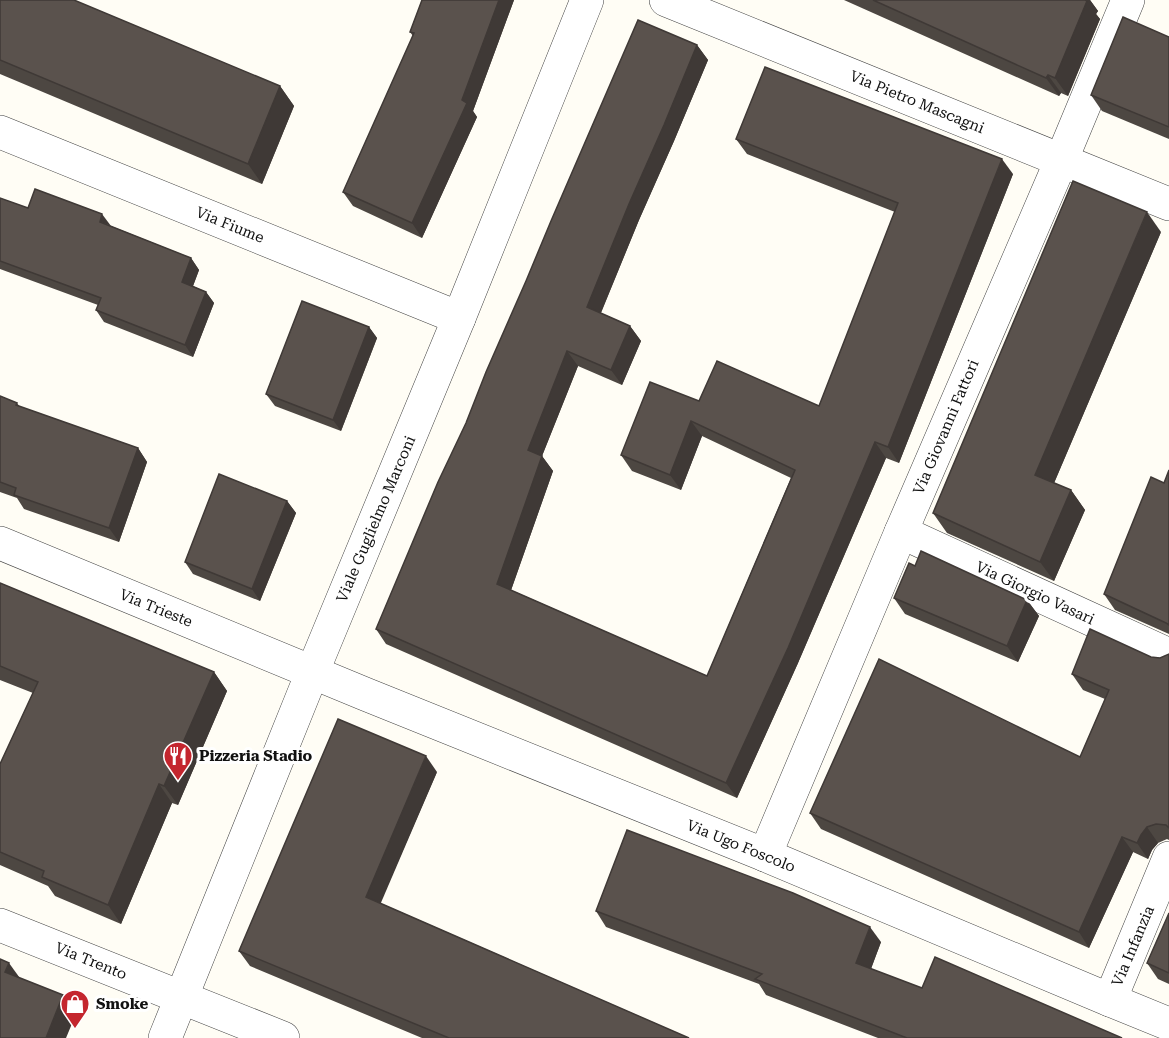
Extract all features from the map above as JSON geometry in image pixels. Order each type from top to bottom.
[{"type":"street","name":"Viale Guglielmo Marconi","points":[[165,1038],[587,0]]},
{"type":"street","name":"Via Pietro Mascagni","points":[[666,0],[1169,204]]},
{"type":"street","name":"Via Giovanni Fattori","points":[[765,855],[1128,0]]},
{"type":"street","name":"Via Fiume","points":[[0,132],[459,318]]},
{"type":"street","name":"Via Giorgio Vasari","points":[[901,532],[1169,655]]},
{"type":"street","name":"Via Trieste","points":[[0,543],[312,672]]},
{"type":"street","name":"Via Ugo Foscolo","points":[[312,672],[765,855],[1169,1024]]},
{"type":"street","name":"Via Infanzia","points":[[1110,1000],[1169,858]]},
{"type":"street","name":"Via Trento","points":[[0,925],[284,1038]]},
{"type":"building","points":[[0,0],[74,0],[280,86],[248,164],[0,60]]},
{"type":"building","points":[[422,0],[499,0],[462,100],[467,103],[412,223],[343,192],[414,33],[410,32]]},
{"type":"building","points":[[873,0],[1087,1],[1055,78],[1048,75],[1046,78]]},
{"type":"building","points":[[1123,17],[1169,37],[1169,127],[1091,95]]},
{"type":"building","points":[[638,20],[697,45],[587,307],[630,326],[611,370],[567,351],[528,450],[542,456],[497,584],[707,676],[795,470],[691,421],[670,475],[621,455],[650,382],[699,401],[717,361],[819,406],[898,203],[736,139],[765,67],[1002,159],[888,447],[875,442],[788,648],[726,783],[376,629]]},
{"type":"building","points":[[1073,181],[1147,212],[1035,475],[1071,490],[1040,562],[933,513]]},
{"type":"building","points":[[35,189],[102,214],[100,222],[191,258],[182,282],[206,292],[185,345],[96,310],[101,298],[0,261],[0,198],[28,208]]},
{"type":"building","points":[[302,301],[369,327],[333,420],[266,394]]},
{"type":"building","points":[[0,396],[17,403],[16,405],[138,448],[109,528],[14,495],[16,488],[0,482]]},
{"type":"building","points":[[1169,470],[1169,625],[1104,594],[1151,477],[1164,483]]},
{"type":"building","points":[[219,474],[287,501],[252,589],[185,562]]},
{"type":"building","points":[[921,551],[1027,600],[1007,646],[894,598],[909,563],[915,566]]},
{"type":"building","points":[[0,583],[214,672],[164,786],[159,784],[108,905],[42,877],[44,871],[0,852],[0,764],[38,682],[0,666]]},
{"type":"building","points":[[1090,629],[1151,657],[1160,658],[1169,654],[1169,828],[1166,825],[1156,824],[1147,827],[1137,843],[1122,837],[1079,932],[810,813],[879,659],[1080,757],[1109,690],[1072,674]]},
{"type":"building","points":[[338,719],[426,756],[366,897],[689,1038],[449,1038],[239,951]]},
{"type":"building","points":[[627,830],[793,893],[870,927],[856,963],[922,988],[935,957],[1122,1038],[907,1038],[755,979],[762,974],[596,911]]},
{"type":"building","points":[[1169,913],[1169,973],[1147,963]]},
{"type":"building","points":[[0,959],[9,963],[5,972],[63,995],[46,1038],[0,1038]]},
{"type":"place","name":"Pizzeria Stadio","points":[[178,782]]},
{"type":"place","name":"Smoke","points":[[75,1030]]}]
